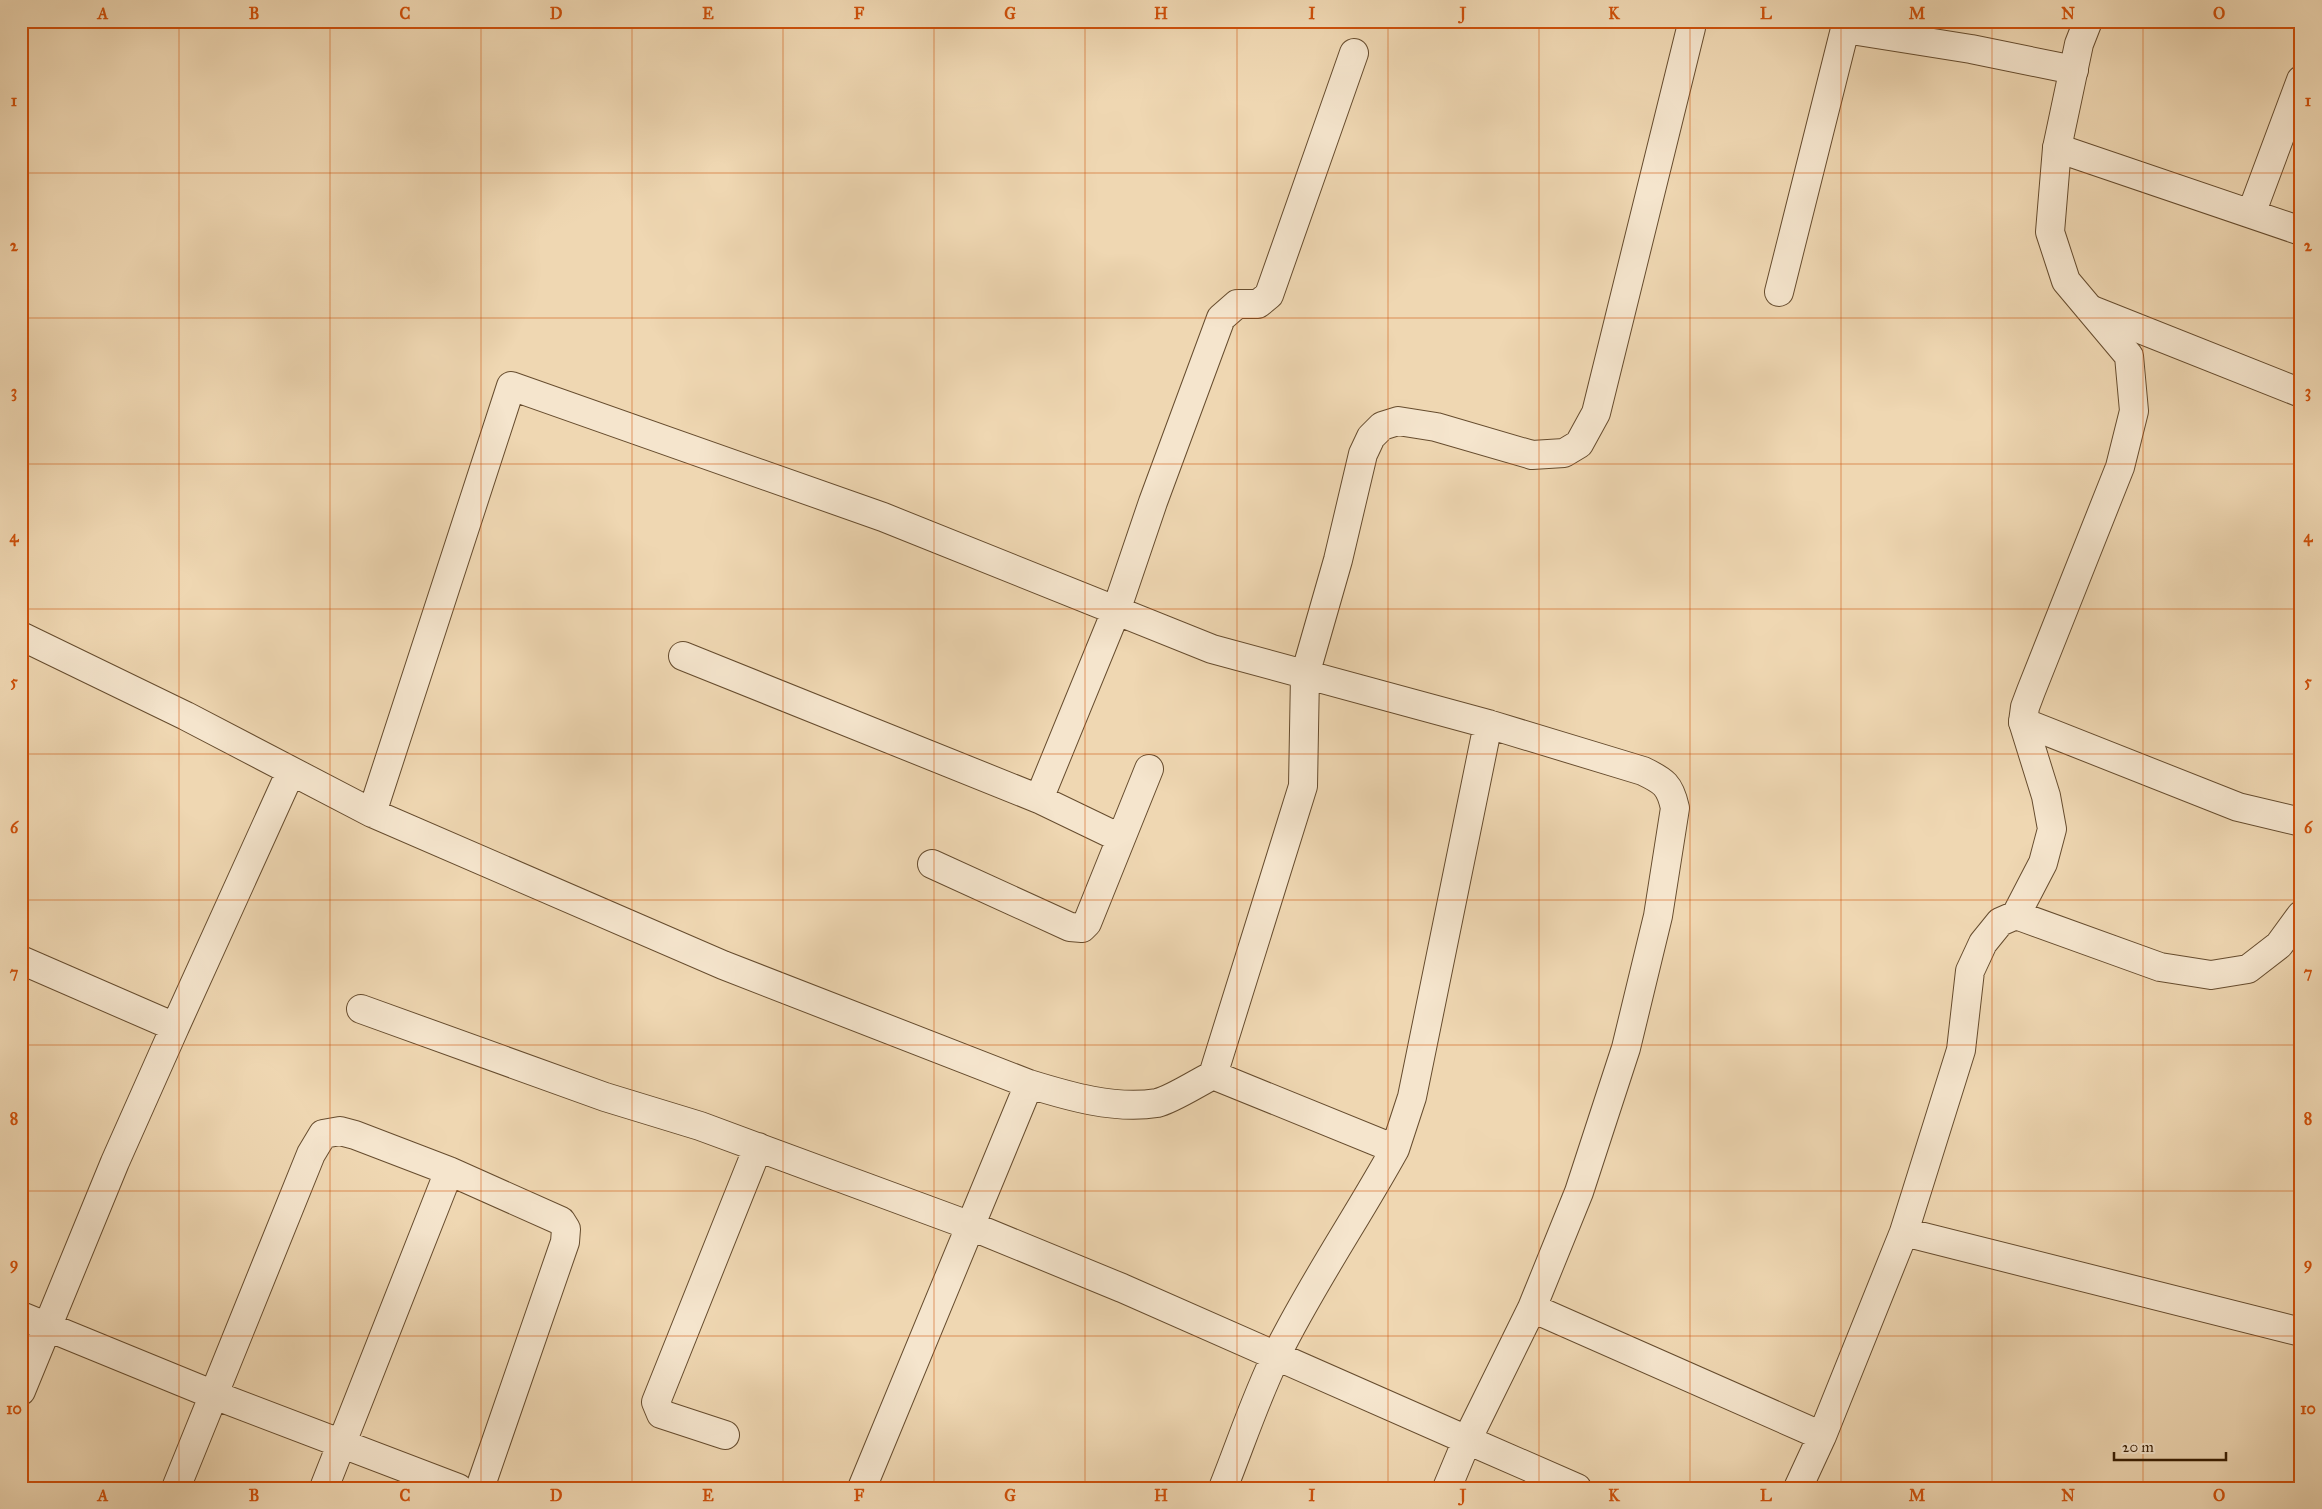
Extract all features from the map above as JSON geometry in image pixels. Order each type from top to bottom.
[{"type":"street","points":[[1798,1488],[1822,1436],[1904,1232],[1961,1050],[1970,971],[1983,943],[2000,922],[2016,915],[2043,863],[2052,829],[2046,796],[2023,722],[2025,707],[2120,466],[2134,411],[2129,356],[2066,281],[2050,232],[2057,148],[2079,44],[2088,21]]},
{"type":"street","points":[[1779,292],[1845,25],[2074,70]]},
{"type":"street","points":[[21,636],[186,716],[372,812],[723,966],[1028,1084],[1066,1096],[1122,1104],[1159,1103],[1213,1076],[1303,786],[1305,675],[1338,560],[1363,454],[1371,437],[1382,426],[1398,421],[1436,427],[1532,455],[1564,453],[1579,444],[1596,413],[1691,28]]},
{"type":"street","points":[[1039,799],[1116,611],[1153,502],[1221,318],[1237,304],[1258,304],[1269,295],[1354,53]]},
{"type":"street","points":[[2251,214],[2301,80]]},
{"type":"street","points":[[2057,148],[2301,231]]},
{"type":"street","points":[[2092,310],[2301,392]]},
{"type":"street","points":[[372,812],[511,386],[883,518],[1212,649],[1488,724],[1643,771],[1663,781],[1672,794],[1675,808],[1658,916],[1626,1048],[1579,1192],[1532,1308],[1467,1440],[1447,1488]]},
{"type":"street","points":[[683,656],[1039,799],[1120,838]]},
{"type":"street","points":[[2023,722],[2238,807],[2301,822]]},
{"type":"street","points":[[1223,1488],[1276,1355],[1308,1296],[1362,1209],[1395,1149],[1412,1097],[1488,724]]},
{"type":"street","points":[[932,864],[1076,929],[1082,928],[1087,923],[1149,769]]},
{"type":"street","points":[[21,1391],[115,1162],[291,771]]},
{"type":"street","points":[[2016,915],[2160,967],[2211,974],[2248,969],[2279,945],[2301,915]]},
{"type":"street","points":[[21,960],[175,1027]]},
{"type":"street","points":[[361,1009],[605,1097],[700,1126],[971,1226],[1122,1288],[1577,1488]]},
{"type":"street","points":[[1213,1076],[1395,1149]]},
{"type":"street","points":[[862,1488],[1028,1084]]},
{"type":"street","points":[[176,1488],[311,1154],[323,1134],[340,1132],[355,1135],[449,1172],[561,1221],[566,1229],[565,1242],[480,1488]]},
{"type":"street","points":[[724,1435],[661,1414],[656,1402],[758,1147]]},
{"type":"street","points":[[324,1488],[449,1172]]},
{"type":"street","points":[[1904,1232],[2301,1332]]},
{"type":"street","points":[[1532,1308],[1822,1436]]},
{"type":"street","points":[[21,1316],[214,1395],[458,1488]]}]
